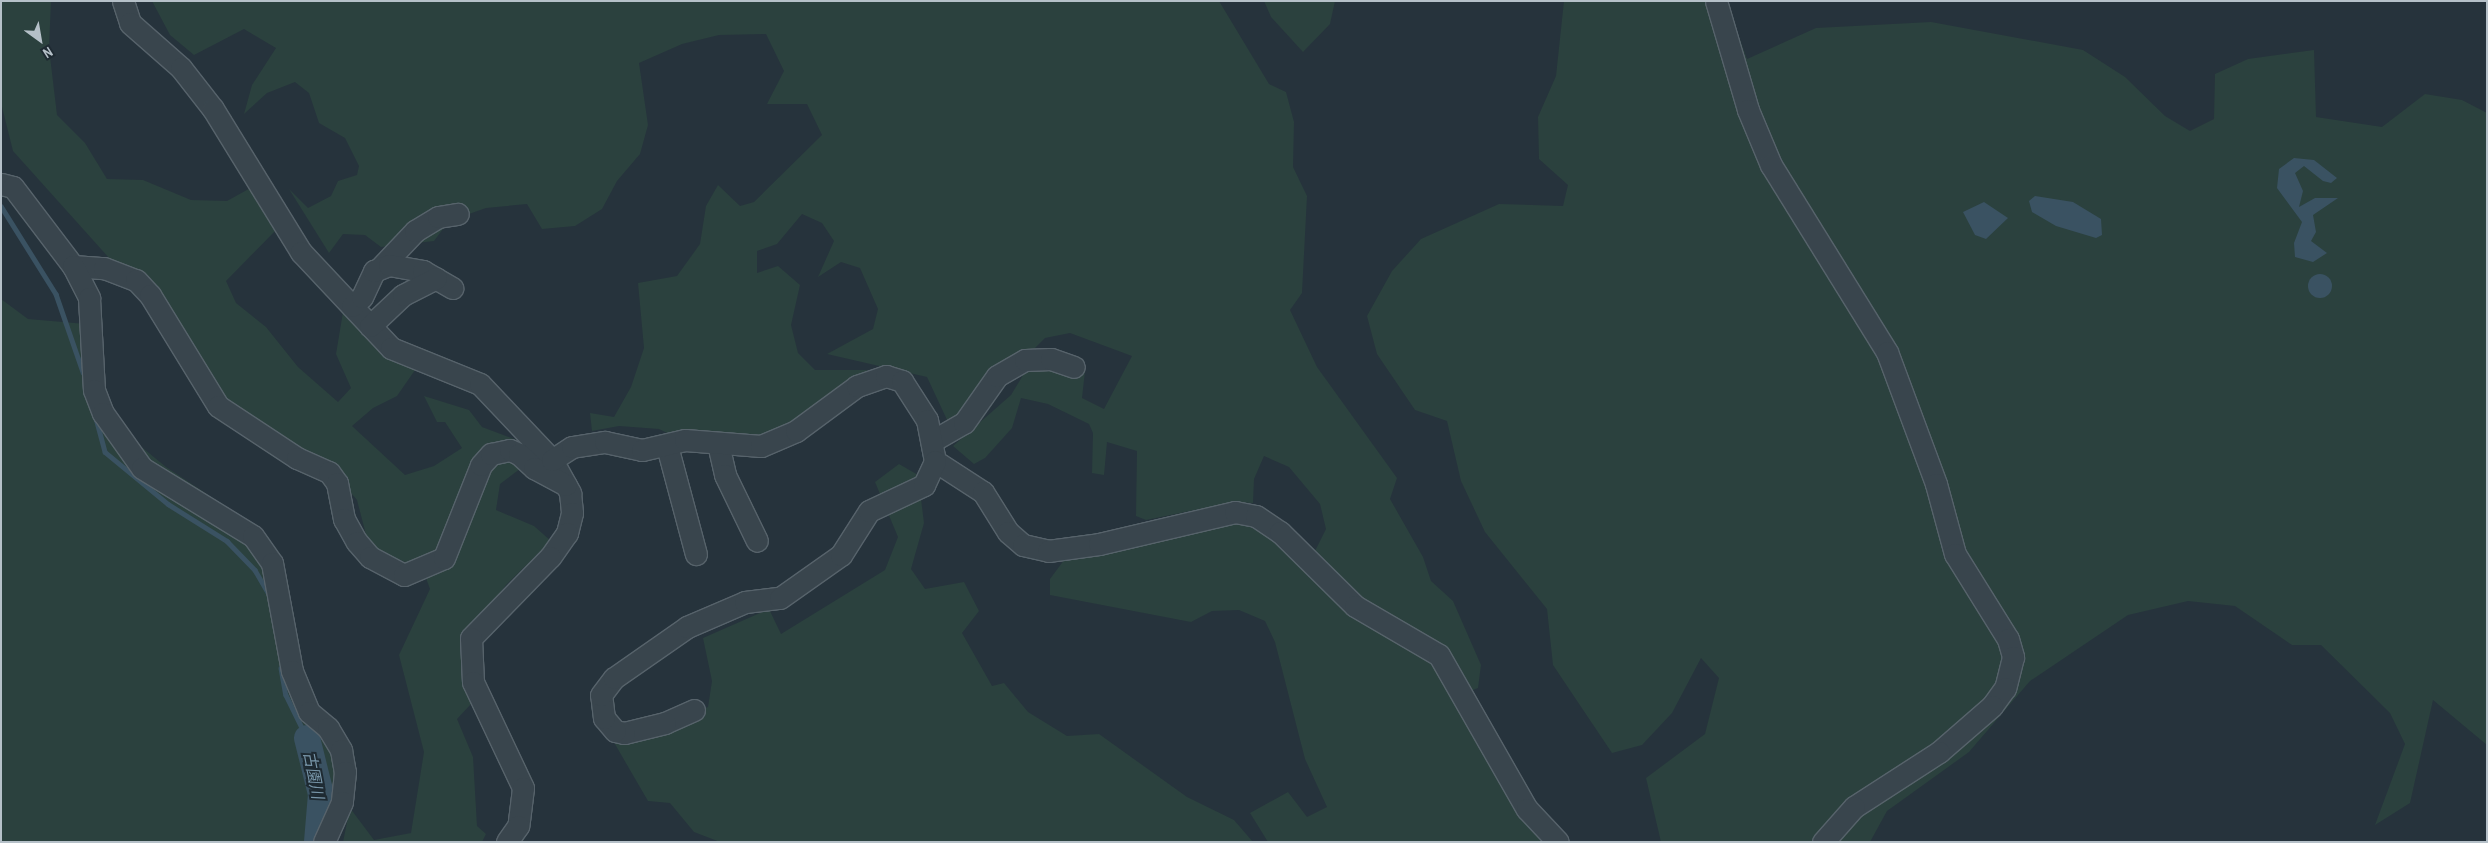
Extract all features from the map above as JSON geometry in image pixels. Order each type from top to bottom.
[{"type":"street","points":[[123,1],[130,23],[181,68],[213,109],[301,252],[391,348],[480,384],[552,460],[566,485],[572,513],[567,533],[471,638],[474,682],[523,788],[518,826],[507,842]]},
{"type":"street","points":[[1716,1],[1748,110],[1770,165],[1887,352],[1936,484],[1956,554],[2008,638],[2013,657],[2005,688],[1992,706],[1939,752],[1854,807],[1823,842]]},
{"type":"street","points":[[1,184],[13,186],[73,266],[89,298],[94,390],[103,413],[142,468],[253,536],[272,563],[292,671],[309,712],[328,728],[341,750],[345,772],[342,802],[324,842]]},
{"type":"street","points":[[352,306],[381,267],[415,231],[438,217],[458,214]]},
{"type":"street","points":[[73,266],[104,268],[136,280],[150,294],[218,406],[297,458],[329,472],[337,483],[344,518],[357,542],[370,557],[404,575],[444,558],[481,465],[491,454],[510,450],[520,454],[534,468],[566,485]]},
{"type":"street","points":[[370,326],[403,295],[444,283],[398,266],[381,267]]},
{"type":"street","points":[[694,710],[665,723],[624,733],[615,731],[604,718],[601,695],[614,678],[687,627],[745,602],[780,598],[834,560],[869,510],[924,485],[934,451],[964,423],[998,376],[1025,360],[1051,359],[1074,367]]},
{"type":"street","points":[[552,460],[572,447],[597,443],[642,450],[667,446],[685,440],[761,446],[778,441],[836,398],[886,376],[902,381],[913,396],[934,451],[983,492],[1008,532],[1023,545],[1048,551],[1235,512],[1256,516],[1280,532],[1355,606],[1439,655],[1527,809],[1558,842]]},
{"type":"street","points":[[718,444],[725,475],[757,542]]},
{"type":"street","points":[[667,446],[696,554]]},
{"type":"green space","points":[[1,1],[51,1],[49,48],[57,115],[85,143],[107,179],[143,180],[191,200],[227,201],[254,186],[280,226],[226,281],[236,303],[266,327],[298,367],[338,402],[351,388],[336,354],[344,306],[422,360],[397,396],[373,408],[352,426],[405,475],[434,466],[462,448],[445,422],[437,422],[424,396],[469,410],[482,427],[525,443],[529,462],[500,484],[496,510],[534,526],[551,541],[506,585],[469,635],[472,703],[457,719],[473,757],[477,826],[486,834],[482,842],[343,842],[350,808],[374,840],[411,833],[424,752],[399,655],[430,589],[423,570],[369,546],[357,500],[339,479],[308,475],[222,405],[145,298],[13,151],[1,103]]},
{"type":"green space","points":[[152,1],[1219,1],[1269,84],[1286,92],[1294,122],[1293,167],[1307,196],[1302,293],[1290,310],[1317,367],[1397,478],[1390,499],[1423,557],[1431,581],[1453,601],[1481,665],[1478,688],[1463,694],[1551,842],[1268,842],[1250,813],[1288,792],[1307,817],[1327,807],[1305,759],[1275,642],[1265,621],[1239,610],[1212,611],[1191,622],[1050,595],[1050,579],[1070,552],[1247,517],[1314,553],[1326,529],[1320,504],[1289,467],[1264,456],[1254,479],[1253,503],[1234,502],[1146,520],[1136,516],[1137,451],[1107,442],[1104,475],[1092,473],[1093,433],[1089,424],[1048,404],[1021,398],[1012,428],[985,458],[974,464],[953,446],[1011,395],[1025,372],[1043,361],[1070,360],[1085,371],[1082,398],[1104,409],[1132,356],[1070,333],[1045,338],[967,416],[948,422],[927,377],[827,354],[873,329],[878,309],[860,268],[841,262],[818,277],[834,241],[822,223],[802,214],[777,244],[757,251],[757,273],[778,266],[800,285],[791,325],[798,353],[815,370],[867,370],[858,397],[804,426],[698,448],[659,429],[619,426],[592,431],[590,413],[614,417],[631,387],[644,348],[638,283],[677,276],[700,244],[706,206],[718,185],[740,206],[754,202],[822,135],[807,104],[767,104],[784,71],[766,34],[719,35],[682,44],[639,63],[648,125],[640,154],[617,181],[602,209],[575,226],[542,229],[527,204],[486,208],[449,221],[434,241],[381,247],[365,235],[343,234],[329,253],[289,189],[308,208],[331,196],[338,181],[357,175],[359,166],[345,138],[319,123],[309,93],[295,82],[267,93],[244,114],[252,85],[276,48],[244,29],[194,55],[170,35]]},
{"type":"green space","points":[[1264,1],[1335,1],[1330,24],[1303,52],[1271,17]]},
{"type":"green space","points":[[1564,1],[1726,1],[1747,59],[1816,28],[1931,22],[2083,50],[2125,77],[2165,116],[2190,131],[2214,119],[2215,74],[2248,59],[2314,50],[2316,117],[2382,127],[2425,94],[2462,100],[2487,113],[2487,745],[2433,700],[2410,803],[2375,825],[2405,744],[2390,713],[2321,645],[2292,645],[2235,606],[2188,601],[2128,615],[2030,681],[1969,752],[1887,811],[1870,842],[1661,842],[1646,778],[1705,734],[1719,678],[1701,658],[1672,713],[1642,745],[1612,753],[1553,665],[1547,609],[1485,532],[1461,481],[1447,421],[1415,410],[1377,354],[1367,316],[1392,271],[1421,239],[1499,204],[1563,206],[1568,185],[1539,159],[1538,117],[1556,76]]},
{"type":"green space","points":[[1,299],[28,319],[86,324],[99,394],[121,430],[166,467],[234,512],[264,545],[318,714],[342,771],[328,842],[1,842]]},
{"type":"green space","points":[[899,464],[918,475],[924,523],[911,569],[925,589],[964,582],[979,611],[962,633],[992,686],[1004,683],[1028,712],[1067,736],[1099,734],[1187,797],[1234,820],[1253,842],[720,842],[694,832],[670,803],[648,801],[612,739],[650,733],[708,707],[712,681],[703,638],[769,609],[781,634],[885,570],[898,537],[875,482]]},
{"type":"water","points":[[2294,158],[2314,160],[2337,178],[2331,183],[2323,181],[2304,166],[2295,173],[2303,191],[2299,207],[2315,198],[2338,198],[2313,215],[2316,232],[2311,241],[2327,253],[2313,262],[2295,257],[2294,243],[2302,222],[2277,188],[2279,169]]},
{"type":"water","points":[[2035,196],[2073,202],[2101,219],[2102,235],[2096,238],[2056,226],[2032,212],[2029,201]]},
{"type":"water","points":[[1984,202],[2008,218],[1986,239],[1975,235],[1963,212]]},
{"type":"water","points":[[2320,274],[2329,277],[2332,286],[2329,295],[2320,298],[2311,295],[2308,286],[2311,277]]},
{"type":"waterway","points":[[1,206],[56,294],[83,372]]},
{"type":"waterway","points":[[96,418],[105,452],[168,504],[227,541],[255,570],[269,594]]},
{"type":"waterway","points":[[281,668],[286,695],[307,738]]},
{"type":"waterway","name":"古園川","points":[[307,738],[321,794],[317,842]]}]
